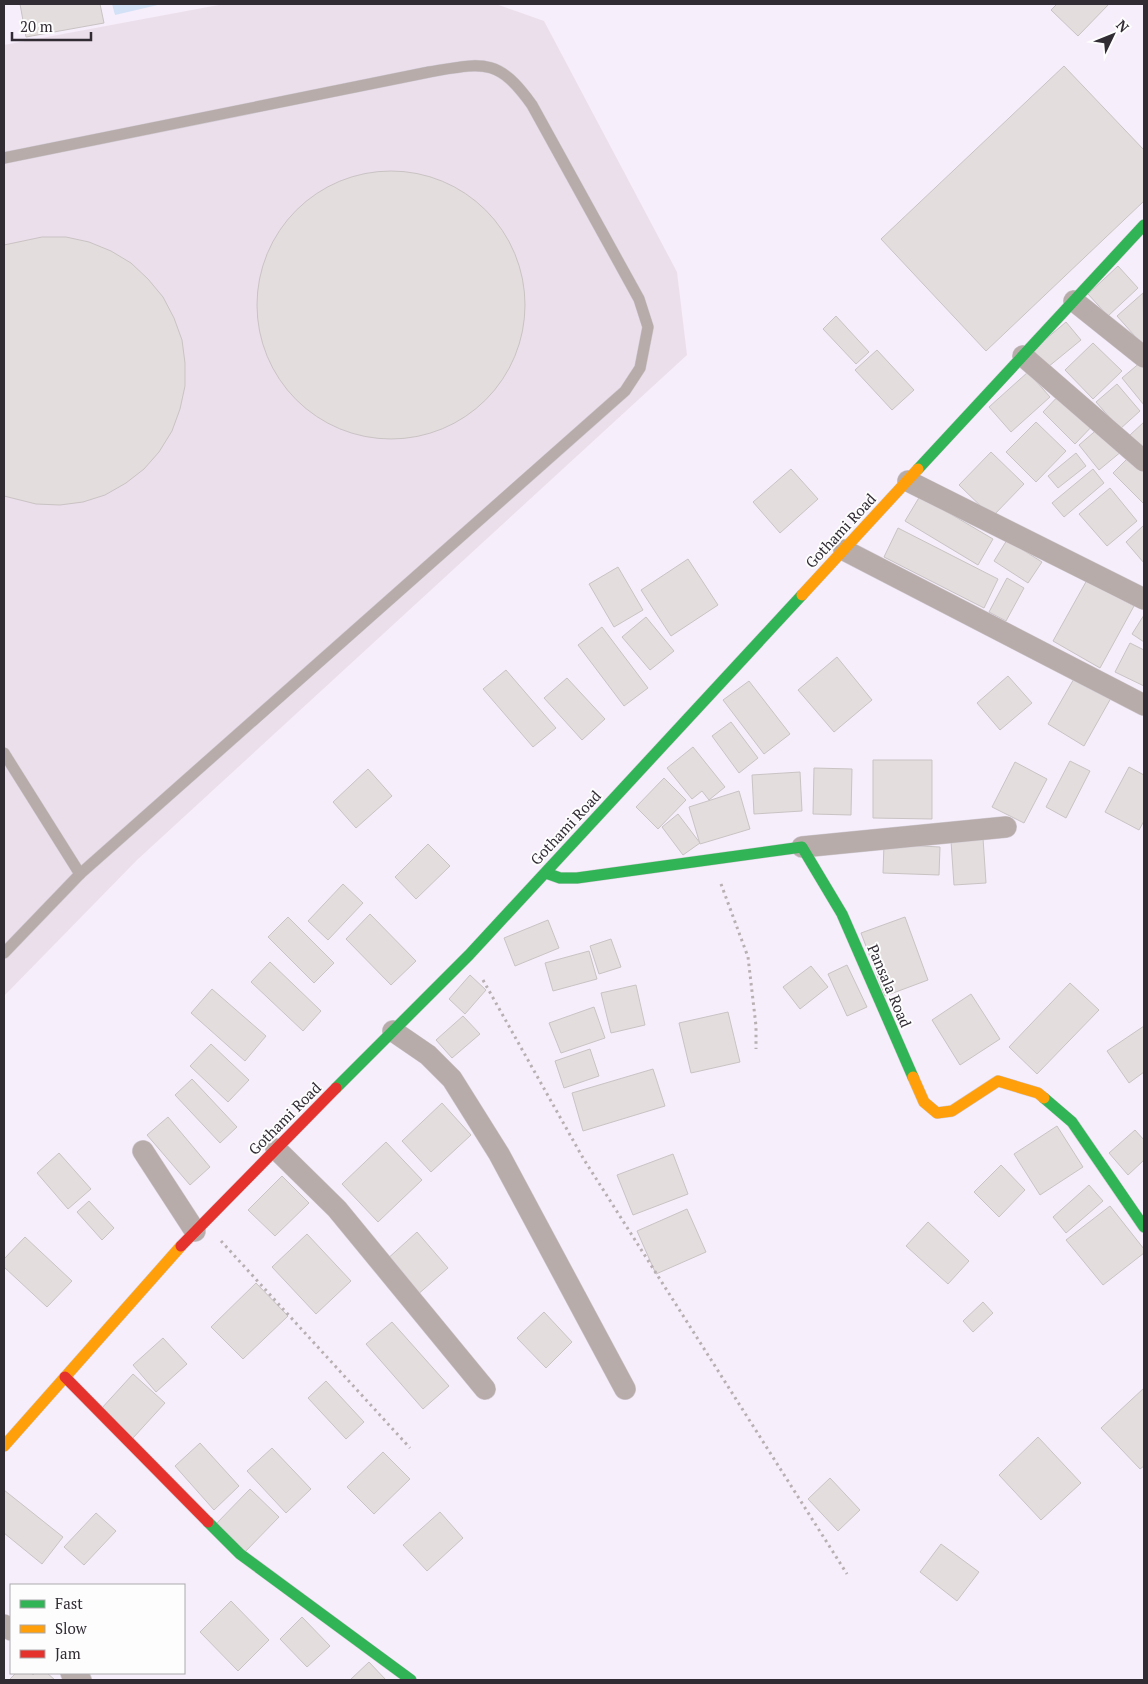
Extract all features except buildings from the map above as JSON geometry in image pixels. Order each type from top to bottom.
[{"type":"street","name":"Gothami Road","points":[[4,1446],[199,1226],[469,955],[1144,225]]},
{"type":"street","points":[[1074,301],[1144,356]]},
{"type":"street","points":[[1023,356],[1144,461]]},
{"type":"street","points":[[908,481],[1144,599]]},
{"type":"street","points":[[844,550],[1144,705]]},
{"type":"street","points":[[546,873],[560,878],[578,878],[802,847],[1006,827]]},
{"type":"street","name":"Pansala Road","points":[[802,847],[842,914],[924,1102],[937,1114],[952,1111],[998,1081],[1038,1093],[1072,1122],[1144,1227]]},
{"type":"street","points":[[393,1031],[428,1055],[452,1079],[499,1154],[625,1389]]},
{"type":"street","points":[[276,1149],[337,1209],[486,1389]]},
{"type":"street","points":[[143,1152],[199,1226]]},
{"type":"street","points":[[65,1377],[154,1470],[240,1554],[327,1616],[411,1680]]},
{"type":"lane","points":[[4,158],[429,72],[467,66],[493,67],[516,84],[532,105],[639,299],[648,327],[640,368],[625,392],[80,874],[4,953]]},
{"type":"lane","points":[[4,753],[80,874]]},
{"type":"path","points":[[712,860],[748,957],[756,1026],[756,1049]]},
{"type":"path","points":[[469,955],[583,1158],[847,1574]]},
{"type":"path","points":[[199,1226],[410,1448]]},
{"type":"shaded area","points":[[224,4],[496,4],[544,21],[677,272],[687,355],[137,860],[4,996],[4,45]]},
{"type":"water","points":[[112,4],[162,4],[115,15]]},
{"type":"traffic: fast","points":[[918,469],[1144,225]]},
{"type":"traffic: fast","points":[[336,1088],[469,955],[802,595]]},
{"type":"traffic: fast","points":[[546,873],[560,878],[577,878],[802,847],[842,914],[913,1077]]},
{"type":"traffic: fast","points":[[1044,1098],[1072,1122],[1144,1227]]},
{"type":"traffic: fast","points":[[208,1522],[240,1554],[411,1680]]},
{"type":"traffic: slow","points":[[802,595],[918,469]]},
{"type":"traffic: slow","points":[[913,1077],[924,1102],[937,1113],[952,1111],[998,1081],[1038,1093],[1044,1098]]},
{"type":"traffic: slow","points":[[4,1446],[181,1246]]},
{"type":"traffic: jam","points":[[181,1246],[336,1088]]},
{"type":"traffic: jam","points":[[65,1377],[208,1522]]}]
